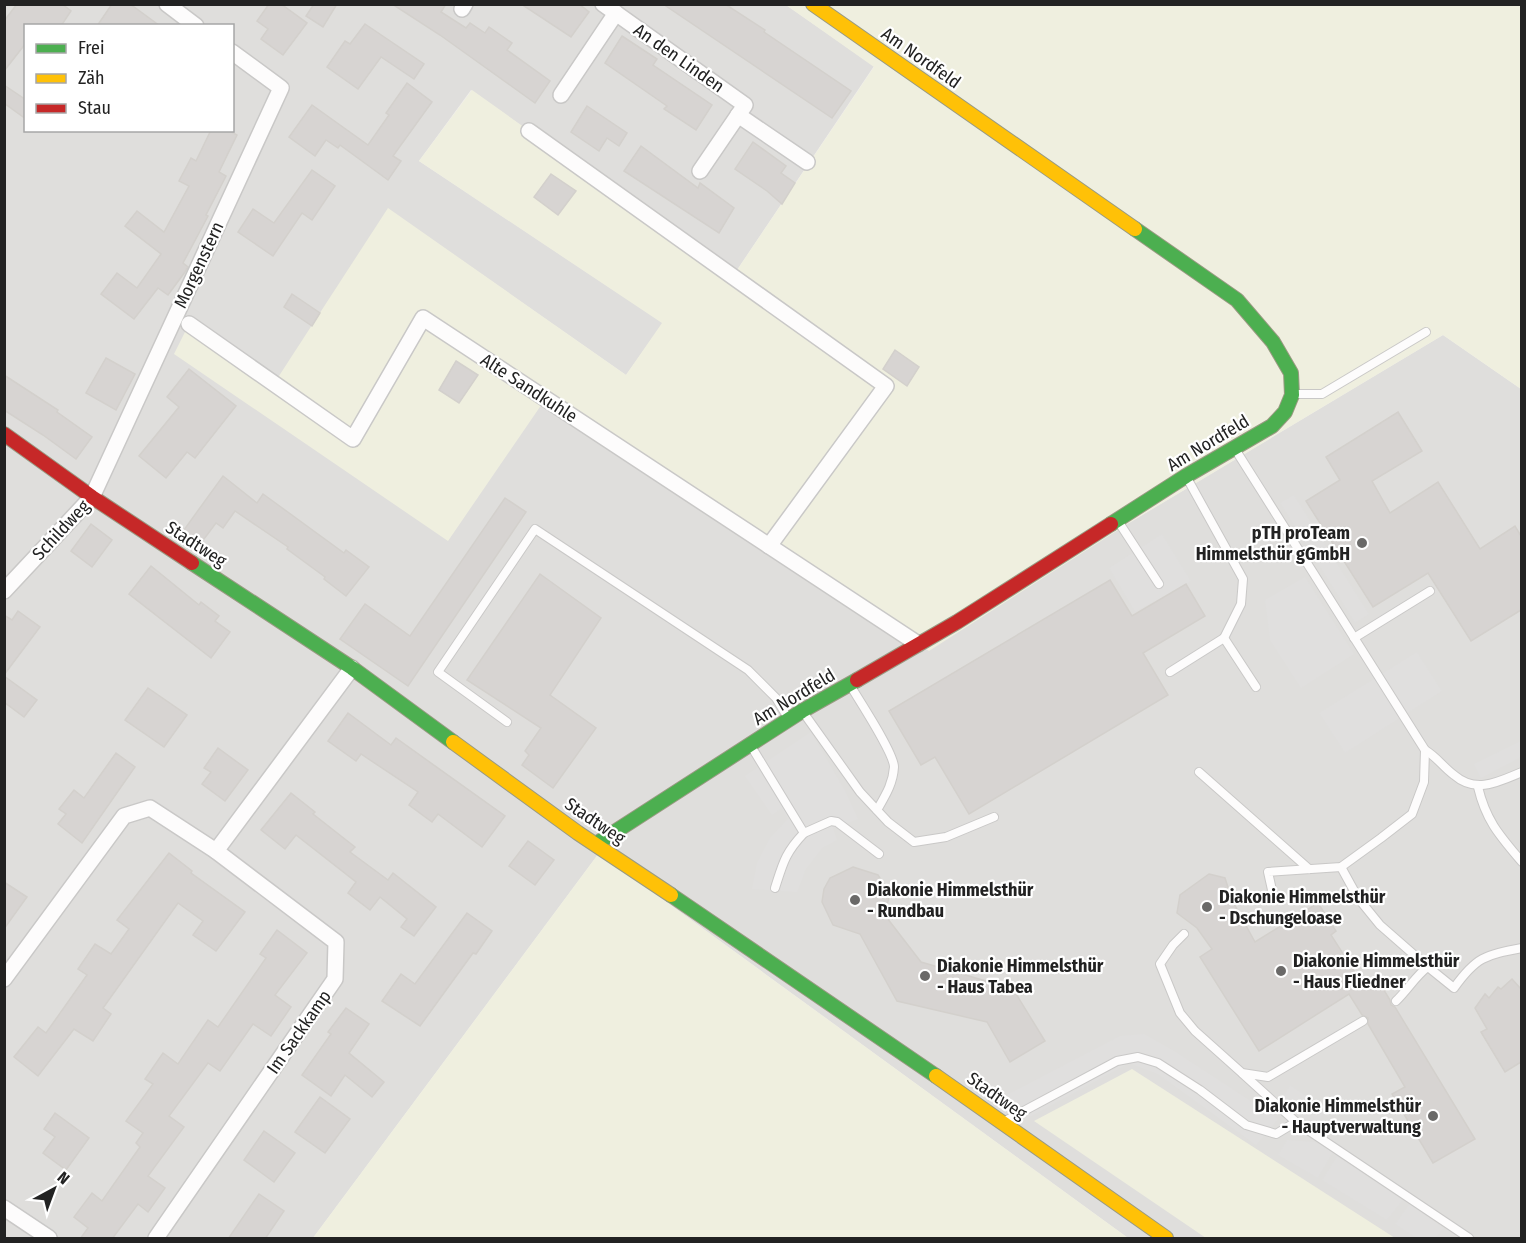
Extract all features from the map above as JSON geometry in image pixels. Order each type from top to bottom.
[{"type":"street","points":[[167,4],[193,24]]},
{"type":"street","name":"Am Nordfeld","points":[[596,844],[789,719],[957,622],[1186,476],[1272,426],[1285,412],[1292,394],[1291,373],[1273,342],[1237,300],[813,4]]},
{"type":"street","points":[[561,95],[610,9]]},
{"type":"street","name":"An den Linden","points":[[610,9],[745,105],[738,115]]},
{"type":"street","name":"Morgenstern","points":[[92,496],[281,88],[234,53]]},
{"type":"street","points":[[700,171],[738,115],[807,162]]},
{"type":"street","points":[[529,131],[886,386],[769,546]]},
{"type":"street","name":"Alte Sandkuhle","points":[[189,324],[353,439],[423,318],[918,644]]},
{"type":"street","name":"Stadtweg","points":[[4,434],[92,496],[352,668],[578,833],[1004,1122],[1166,1239]]},
{"type":"street","name":"Schildweg","points":[[4,591],[92,496]]},
{"type":"street","points":[[216,851],[352,668]]},
{"type":"street","name":"Im Sackkamp","points":[[4,979],[124,816],[150,808],[216,851],[336,942],[335,979],[156,1239]]},
{"type":"street","points":[[4,1208],[50,1239]]},
{"type":"lane","points":[[1292,394],[1322,394],[1426,332]]},
{"type":"lane","points":[[1234,448],[1425,750],[1434,755],[1455,777],[1478,787],[1492,785],[1521,772]]},
{"type":"lane","points":[[1170,672],[1224,638],[1241,604],[1243,579],[1186,476]]},
{"type":"lane","points":[[1118,520],[1159,584]]},
{"type":"lane","points":[[507,722],[438,672],[536,529],[748,670],[776,698],[789,719]]},
{"type":"lane","points":[[1354,638],[1430,591]]},
{"type":"lane","points":[[1224,638],[1256,687]]},
{"type":"lane","points":[[849,684],[877,729],[894,764],[890,788],[877,810]]},
{"type":"lane","points":[[802,711],[860,792],[888,822],[914,842],[946,837],[994,817]]},
{"type":"lane","points":[[750,744],[804,833]]},
{"type":"lane","points":[[1274,899],[1268,872],[1341,867],[1412,814],[1424,782],[1425,750]]},
{"type":"lane","points":[[1198,772],[1309,868]]},
{"type":"lane","points":[[1478,787],[1483,809],[1521,862]]},
{"type":"lane","points":[[775,888],[789,849],[804,833],[831,821],[837,822],[879,854]]},
{"type":"lane","points":[[1341,867],[1358,898],[1380,925],[1454,988],[1470,966],[1490,954],[1521,948]]},
{"type":"lane","points":[[1184,934],[1160,964],[1180,1013],[1195,1031],[1296,1122],[1324,1136],[1469,1239]]},
{"type":"lane","points":[[1396,1002],[1411,987],[1420,972],[1428,967]]},
{"type":"lane","points":[[1242,1073],[1268,1077],[1363,1021]]},
{"type":"lane","points":[[1004,1122],[1117,1061],[1138,1057],[1158,1063],[1200,1090],[1246,1125],[1276,1134],[1296,1122]]},
{"type":"shaded area","points":[[5,5],[786,5],[874,66],[733,276],[471,90],[419,161],[663,323],[626,375],[388,209],[448,540],[543,401],[1129,523],[1443,335],[1521,389],[1521,1238],[1128,1238],[599,853],[313,1238],[5,1238]]},
{"type":"shaded area","points":[[1294,495],[1369,614],[1355,623],[1280,503]]},
{"type":"shaded area","points":[[1162,534],[1191,581],[1135,612],[1109,568]]},
{"type":"shaded area","points":[[1305,577],[1354,654],[1301,688],[1270,640],[1265,600]]},
{"type":"shaded area","points":[[1417,652],[1442,691],[1345,753],[1319,713]]},
{"type":"shaded area","points":[[811,732],[845,791],[858,819],[833,828],[837,840],[822,848],[806,869],[797,892],[752,889],[757,863],[770,838],[788,819],[782,808],[772,815],[745,776]]},
{"type":"shaded area","points":[[1521,741],[1521,757],[1481,778],[1474,764]]},
{"type":"shaded area","points":[[1144,1034],[1278,1119],[1256,1145],[1158,1074],[1129,1063],[1026,1119],[1001,1098],[1120,1036]]},
{"type":"shaded area","points":[[1290,1085],[1326,1109],[1316,1127],[1280,1102]]},
{"type":"shaded area","points":[[1287,1140],[1315,1142],[1333,1152],[1318,1178],[1278,1155]]},
{"type":"shaded area","points":[[1337,1156],[1403,1200],[1387,1220],[1322,1180]]},
{"type":"shaded area","points":[[1409,1204],[1444,1228],[1436,1238],[1416,1238],[1395,1224]]},
{"type":"green space","points":[[786,5],[1521,5],[1521,389],[1443,335],[1129,523],[929,651],[544,401],[448,541],[174,354],[189,324],[277,379],[388,208],[626,375],[662,323],[419,161],[472,90],[733,276],[874,67]]},
{"type":"green space","points":[[599,853],[1128,1238],[313,1238]]},
{"type":"green space","points":[[1132,1069],[1395,1238],[1206,1238],[1034,1121]]},
{"type":"building","points":[[17,4],[62,4],[71,11],[62,24],[24,24],[24,46],[4,71],[4,21]]},
{"type":"building","points":[[112,4],[130,4],[157,24],[98,24]]},
{"type":"building","points":[[269,4],[281,4],[307,23],[283,55],[261,39],[268,29],[257,21]]},
{"type":"building","points":[[314,4],[337,4],[323,27],[306,16]]},
{"type":"building","points":[[392,4],[446,4],[441,12],[466,28],[470,23],[485,33],[489,27],[512,43],[507,50],[550,81],[535,103],[440,35]]},
{"type":"building","points":[[521,4],[579,4],[589,12],[571,37]]},
{"type":"building","points":[[663,4],[725,4],[851,91],[832,118]]},
{"type":"building","points":[[365,24],[424,64],[414,79],[381,57],[358,89],[327,67],[345,41],[350,44]]},
{"type":"building","points":[[622,36],[657,59],[653,65],[712,105],[696,130],[664,109],[667,106],[605,63]]},
{"type":"building","points":[[407,83],[432,102],[393,156],[401,161],[388,180],[340,145],[338,148],[326,140],[315,156],[289,137],[312,105],[368,145],[389,115],[386,113]]},
{"type":"building","points":[[4,85],[24,99],[24,118],[4,103]]},
{"type":"building","points":[[587,106],[627,133],[619,146],[607,138],[599,151],[571,132]]},
{"type":"building","points":[[210,132],[232,132],[237,135],[219,172],[226,176],[183,263],[188,267],[168,295],[158,288],[134,319],[101,294],[117,273],[137,288],[161,254],[125,226],[137,211],[164,232],[189,186],[179,181],[191,158],[196,161]]},
{"type":"building","points":[[753,142],[786,166],[781,173],[795,183],[782,204],[735,169]]},
{"type":"building","points":[[641,146],[698,188],[700,183],[734,208],[719,233],[624,171]]},
{"type":"building","points":[[312,170],[335,186],[312,220],[302,213],[273,256],[238,232],[253,209],[274,223]]},
{"type":"building","points":[[551,174],[576,191],[558,215],[534,197]]},
{"type":"building","points":[[292,294],[320,313],[312,326],[284,307]]},
{"type":"building","points":[[895,350],[919,367],[907,386],[883,369]]},
{"type":"building","points":[[106,358],[135,374],[116,410],[86,393]]},
{"type":"building","points":[[456,361],[478,375],[459,403],[439,390]]},
{"type":"building","points":[[189,369],[236,406],[195,458],[187,452],[166,478],[139,456],[179,407],[167,397]]},
{"type":"building","points":[[4,375],[58,410],[57,412],[92,437],[76,459],[4,410]]},
{"type":"building","points":[[1398,412],[1422,451],[1372,481],[1390,513],[1438,482],[1480,549],[1515,526],[1521,536],[1521,610],[1471,641],[1428,573],[1373,607],[1306,501],[1340,480],[1326,457]]},
{"type":"building","points":[[223,476],[257,503],[263,494],[344,553],[346,550],[369,567],[346,596],[287,549],[288,547],[235,511],[223,528],[216,523],[198,547],[181,534]]},
{"type":"building","points":[[505,498],[526,512],[408,686],[340,639],[365,604],[410,636]]},
{"type":"building","points":[[91,524],[112,540],[92,567],[71,551]]},
{"type":"building","points":[[151,566],[199,605],[201,602],[219,616],[215,621],[230,632],[211,658],[129,594]]},
{"type":"building","points":[[540,574],[601,618],[550,695],[596,728],[553,788],[522,765],[529,755],[525,751],[541,728],[467,680]]},
{"type":"building","points":[[1110,580],[1132,616],[1186,584],[1205,616],[1143,653],[1168,695],[969,814],[935,757],[921,765],[889,711]]},
{"type":"building","points":[[18,611],[40,627],[4,675],[4,615],[12,620]]},
{"type":"building","points":[[4,676],[37,700],[24,717],[4,702]]},
{"type":"building","points":[[148,688],[187,715],[164,747],[125,720]]},
{"type":"building","points":[[348,713],[391,745],[396,738],[505,816],[482,847],[438,814],[432,822],[409,805],[418,792],[361,754],[356,761],[328,741]]},
{"type":"building","points":[[218,748],[248,770],[225,801],[202,784],[211,772],[204,768]]},
{"type":"building","points":[[116,753],[135,767],[82,843],[58,824],[66,814],[59,809],[74,790],[84,798]]},
{"type":"building","points":[[291,793],[315,812],[313,814],[355,847],[350,852],[388,880],[393,873],[436,907],[414,936],[401,927],[407,919],[380,897],[370,910],[348,893],[356,882],[296,835],[285,849],[261,830]]},
{"type":"building","points":[[528,841],[554,860],[535,885],[509,866]]},
{"type":"building","points":[[169,853],[192,871],[191,873],[245,912],[216,951],[193,935],[203,921],[178,903],[103,1008],[111,1014],[93,1041],[74,1029],[38,1076],[14,1057],[38,1027],[46,1033],[87,975],[78,969],[95,944],[111,954],[129,929],[117,920]]},
{"type":"building","name":"Diakonie Himmelsthür - Haus Tabea","points":[[853,867],[878,875],[888,891],[889,898],[884,914],[921,962],[1013,989],[1045,1041],[1010,1062],[987,1022],[897,1001],[860,934],[833,925],[822,902],[824,889],[830,878]]},
{"type":"building","points":[[1209,874],[1225,878],[1232,900],[1255,942],[1318,903],[1336,931],[1331,935],[1363,985],[1376,977],[1391,1005],[1395,1007],[1475,1139],[1433,1163],[1392,1094],[1405,1087],[1368,1024],[1368,1018],[1362,1015],[1349,994],[1259,1051],[1200,957],[1212,949],[1197,928],[1177,913],[1180,895]]},
{"type":"building","points":[[4,882],[27,897],[4,929]]},
{"type":"building","points":[[467,913],[492,931],[476,954],[473,953],[420,1026],[382,1001],[401,974],[415,984]]},
{"type":"building","points":[[277,930],[307,953],[275,995],[291,1007],[271,1036],[253,1024],[220,1071],[208,1063],[169,1116],[184,1127],[148,1176],[165,1188],[148,1212],[138,1204],[112,1239],[80,1239],[88,1228],[74,1217],[92,1193],[102,1201],[140,1147],[136,1143],[143,1133],[126,1121],[153,1084],[145,1079],[163,1053],[178,1064],[208,1020],[218,1027],[266,958],[260,954]]},
{"type":"building","points":[[1512,979],[1521,989],[1521,1062],[1505,1072],[1481,1032],[1487,1029],[1475,1008],[1485,994],[1489,998],[1498,987],[1501,989]]},
{"type":"building","points":[[346,1008],[369,1024],[349,1053],[384,1082],[372,1097],[345,1075],[331,1096],[302,1075],[331,1034],[328,1032]]},
{"type":"building","points":[[320,1097],[350,1119],[325,1153],[295,1132]]},
{"type":"building","points":[[55,1113],[89,1138],[66,1170],[43,1153],[55,1137],[44,1129]]},
{"type":"building","points":[[264,1131],[295,1153],[274,1182],[244,1160]]},
{"type":"building","points":[[259,1194],[284,1211],[265,1239],[228,1239]]},
{"type":"traffic: fast","points":[[1111,524],[1186,476],[1272,426],[1285,412],[1292,395],[1291,373],[1273,342],[1237,300],[1135,229]]},
{"type":"traffic: fast","points":[[192,563],[352,668],[453,742]]},
{"type":"traffic: fast","points":[[596,844],[802,711],[857,680]]},
{"type":"traffic: fast","points":[[671,895],[936,1076]]},
{"type":"traffic: slow","points":[[813,4],[1135,229]]},
{"type":"traffic: slow","points":[[453,742],[578,833],[671,895]]},
{"type":"traffic: slow","points":[[936,1076],[1166,1238]]},
{"type":"traffic: jam","points":[[4,434],[92,497],[192,563]]},
{"type":"traffic: jam","points":[[857,680],[957,622],[1111,524]]},
{"type":"place","name":"pTH proTeam Himmelsthür gGmbH","points":[[1362,543]]},
{"type":"place","name":"Diakonie Himmelsthür - Rundbau","points":[[855,900]]},
{"type":"place","name":"Diakonie Himmelsthür - Dschungeloase","points":[[1207,907]]},
{"type":"place","name":"Diakonie Himmelsthür - Haus Fliedner","points":[[1281,971]]},
{"type":"place","name":"Diakonie Himmelsthür - Haus Tabea","points":[[925,976]]},
{"type":"place","name":"Diakonie Himmelsthür - Hauptverwaltung","points":[[1433,1116]]}]
